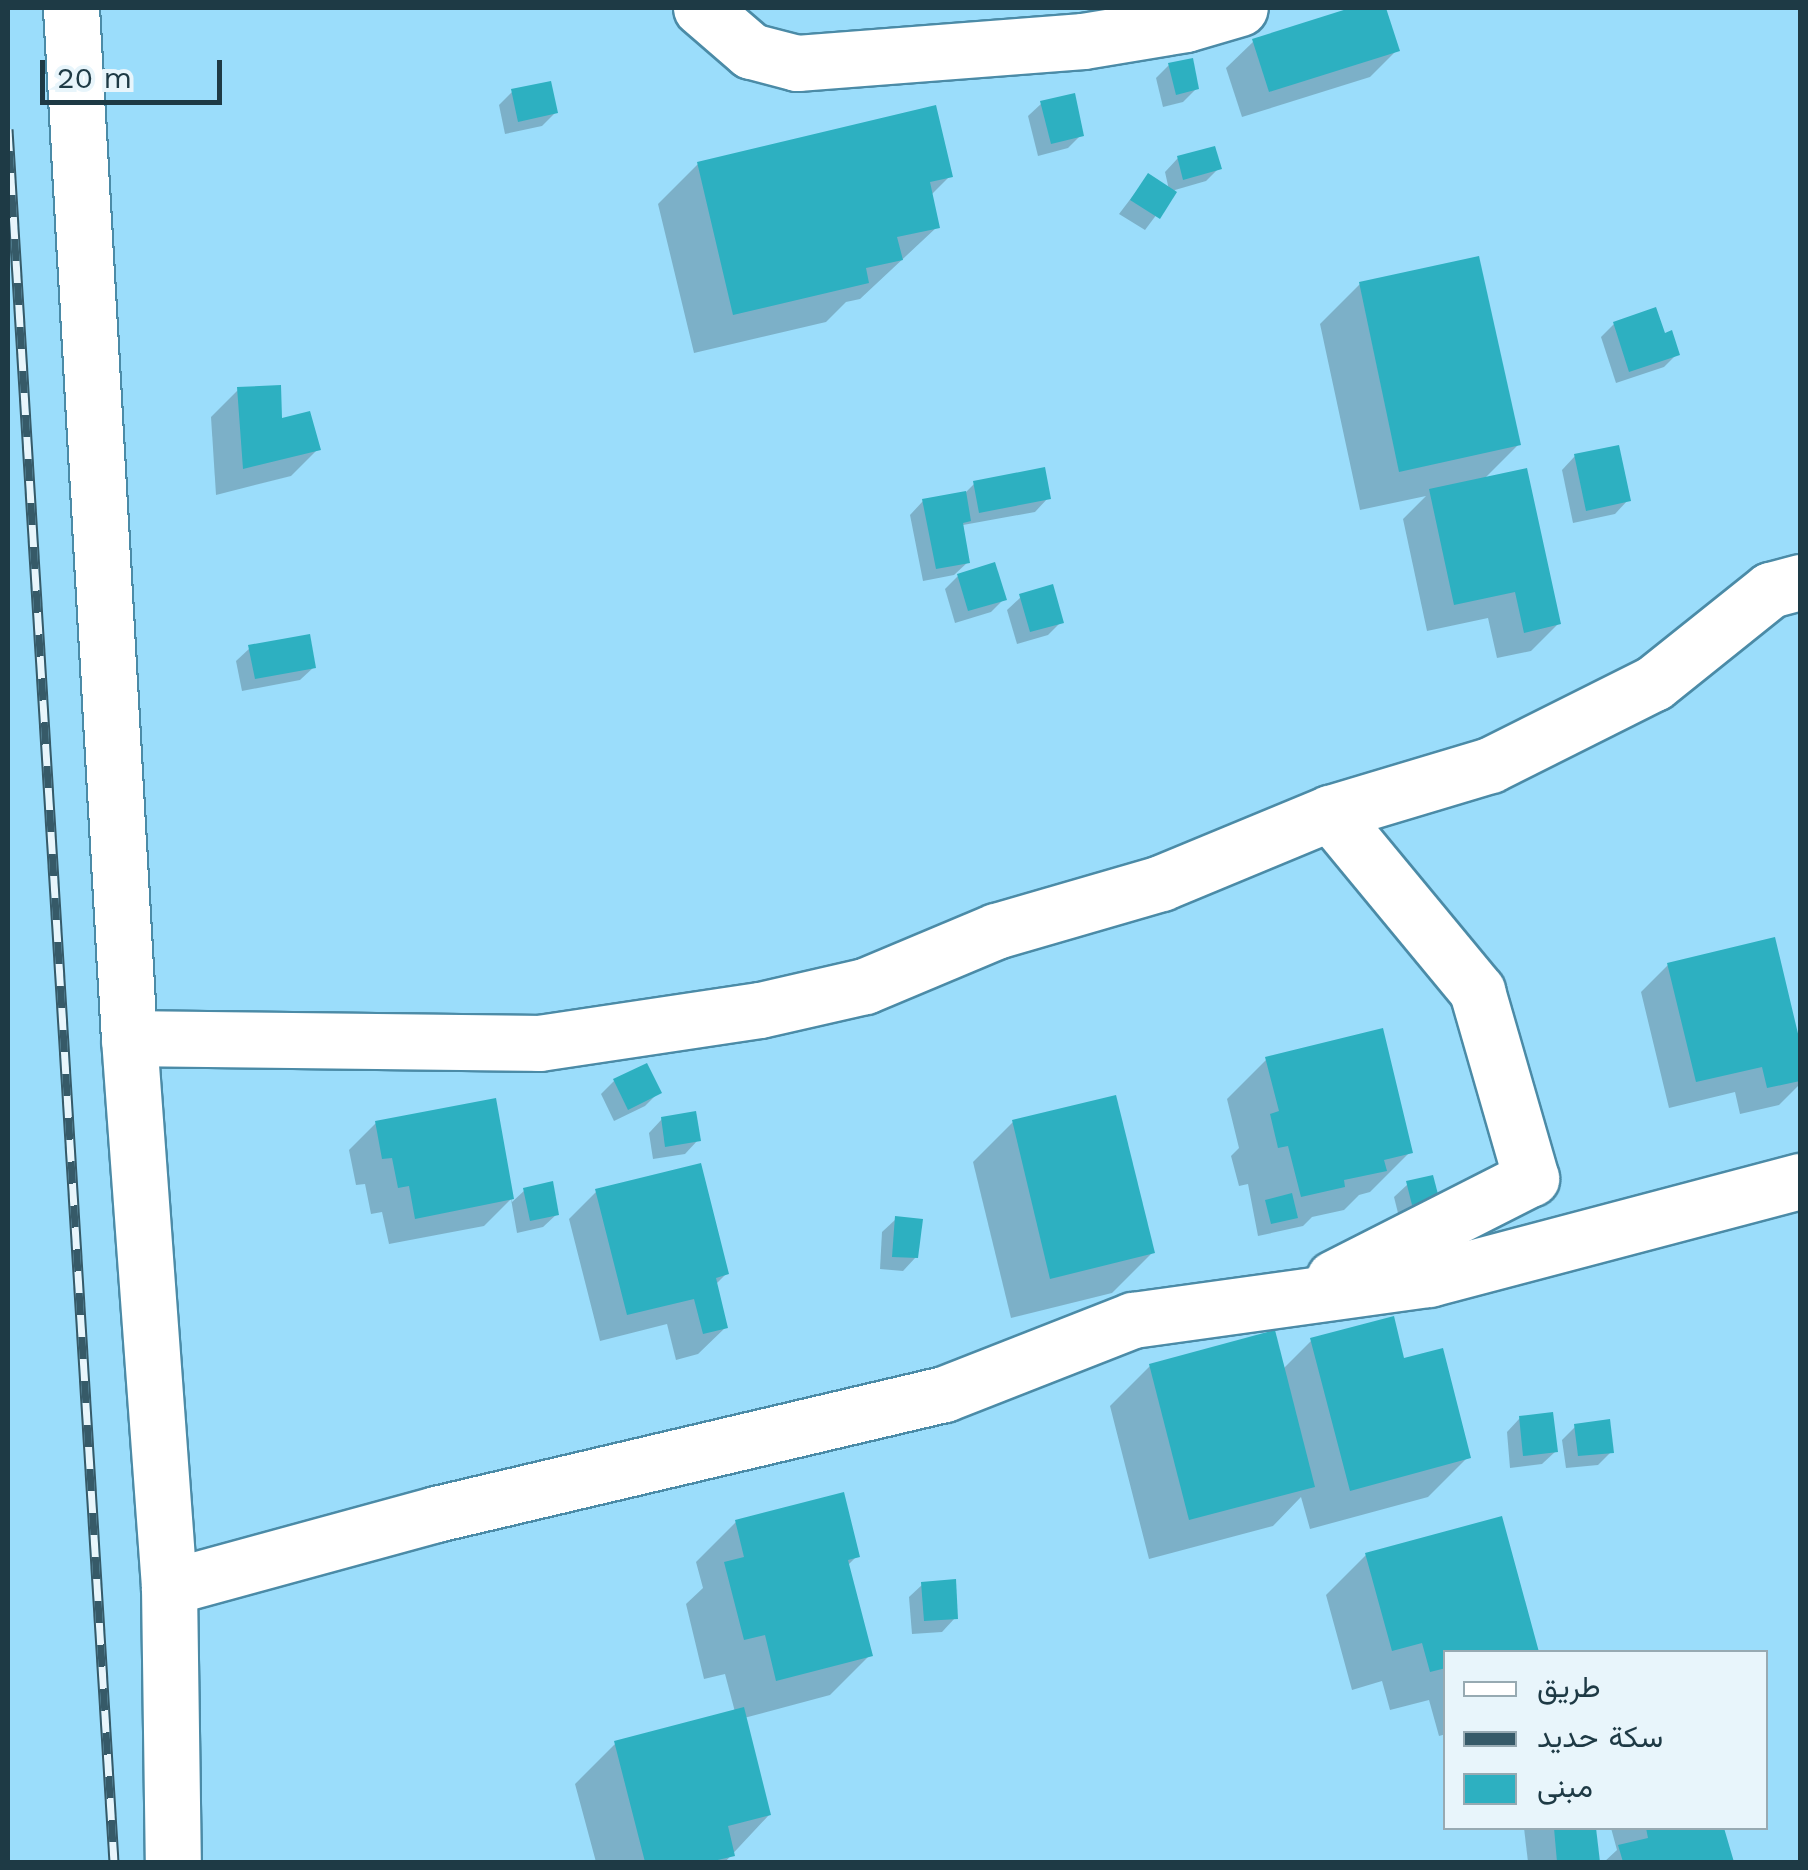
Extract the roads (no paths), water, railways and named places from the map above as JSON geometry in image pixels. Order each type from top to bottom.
[{"type":"street","points":[[71,8],[129,1038],[169,1588],[173,1862]]},
{"type":"street","points":[[701,8],[751,52],[797,63],[1083,42],[1186,24],[1240,8]]},
{"type":"street","points":[[129,1038],[539,1044],[760,1010],[866,986],[996,930],[1161,883],[1330,813],[1506,757],[1654,683],[1770,590],[1800,582]]},
{"type":"street","points":[[1286,1302],[1531,1178],[1476,992],[1330,813]]},
{"type":"street","points":[[169,1588],[436,1514],[944,1394],[1133,1320],[1286,1302],[1428,1279],[1800,1180]]},
{"type":"railway","points":[[8,129],[114,1862]]}]
